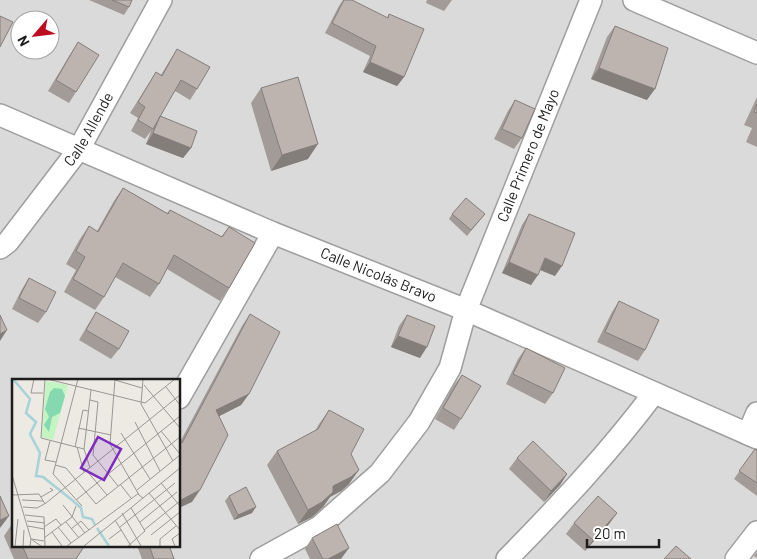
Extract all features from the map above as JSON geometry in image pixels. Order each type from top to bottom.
[{"type":"street","name":"Calle Allende","points":[[0,248],[8,242],[78,149],[162,0]]},
{"type":"street","name":"Calle Primero de Mayo","points":[[261,559],[319,527],[380,473],[419,422],[450,368],[466,310],[591,0]]},
{"type":"street","points":[[634,0],[757,53]]},
{"type":"street","name":"Calle Nicolás Bravo","points":[[0,115],[273,233],[466,310],[753,436]]},
{"type":"street","points":[[180,396],[273,233]]},
{"type":"street","points":[[506,559],[580,484],[624,434],[654,393]]},
{"type":"street","points":[[753,436],[757,413]]},
{"type":"street","points":[[736,559],[757,532]]},
{"type":"shaded area","points":[[0,0],[757,0],[757,559],[0,559]]},
{"type":"building","points":[[112,0],[132,0],[129,7]]},
{"type":"building","points":[[344,0],[352,0],[388,18],[389,14],[424,29],[404,77],[370,62],[376,46],[332,23]]},
{"type":"building","points":[[0,16],[10,21],[10,28],[0,47]]},
{"type":"building","points":[[615,26],[668,48],[655,89],[599,68]]},
{"type":"building","points":[[78,42],[99,55],[76,92],[56,80]]},
{"type":"building","points":[[177,49],[210,67],[197,89],[181,80],[153,129],[138,120],[145,107],[138,102],[156,72],[162,76]]},
{"type":"building","points":[[298,77],[318,144],[282,155],[261,88]]},
{"type":"building","points":[[515,100],[535,109],[522,138],[502,129]]},
{"type":"building","points":[[160,116],[197,131],[191,148],[153,133]]},
{"type":"building","points":[[123,188],[168,214],[170,210],[222,237],[229,227],[255,243],[229,288],[174,255],[159,284],[123,263],[104,297],[73,279],[85,257],[76,251],[89,226],[98,232]]},
{"type":"building","points":[[466,198],[485,214],[471,230],[452,214]]},
{"type":"building","points":[[529,214],[575,233],[562,266],[545,258],[538,275],[509,262]]},
{"type":"building","points":[[29,278],[56,292],[46,312],[19,298]]},
{"type":"building","points":[[619,301],[659,320],[645,350],[605,332]]},
{"type":"building","points":[[96,312],[129,331],[119,349],[86,330]]},
{"type":"building","points":[[250,314],[280,332],[249,394],[216,410],[228,435],[200,490],[180,500],[180,442],[182,443]]},
{"type":"building","points":[[0,315],[7,330],[0,334]]},
{"type":"building","points":[[407,315],[435,326],[427,347],[398,336]]},
{"type":"building","points":[[526,348],[565,368],[553,393],[513,374]]},
{"type":"building","points":[[462,375],[481,386],[461,419],[443,408]]},
{"type":"building","points":[[329,410],[364,429],[351,454],[359,470],[351,477],[333,486],[333,492],[322,502],[308,510],[277,451],[318,429]]},
{"type":"building","points":[[533,441],[567,474],[551,491],[517,458]]},
{"type":"building","points":[[755,449],[757,450],[757,483],[739,471]]},
{"type":"building","points":[[246,487],[256,507],[238,515],[229,496]]},
{"type":"building","points":[[0,496],[9,516],[0,520]]},
{"type":"building","points":[[598,496],[617,513],[593,540],[574,523]]},
{"type":"building","points":[[337,524],[349,548],[328,559],[323,559],[312,538]]},
{"type":"building","points":[[22,546],[84,546],[76,559],[28,559]]},
{"type":"building","points":[[149,546],[169,546],[174,559],[154,559]]},
{"type":"building","points":[[676,546],[691,559],[664,559]]}]
